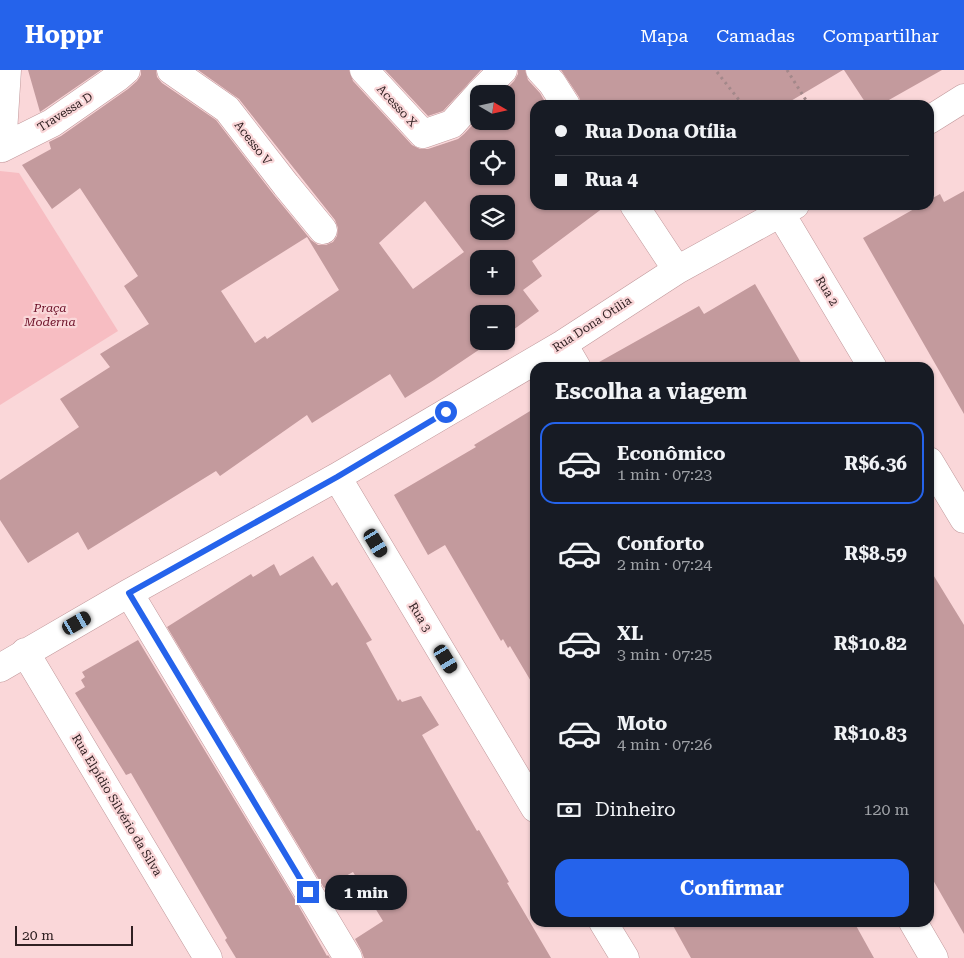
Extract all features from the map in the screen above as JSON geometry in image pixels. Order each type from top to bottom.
[{"type":"street","points":[[1,148],[7,70]]},
{"type":"street","name":"Travessa D","points":[[1,148],[52,123],[126,70]]},
{"type":"street","name":"Acesso V","points":[[171,70],[227,109],[323,230]]},
{"type":"street","name":"Acesso X","points":[[364,70],[423,134],[452,124],[470,104]]},
{"type":"street","name":"Acesso X","points":[[488,85],[503,70]]},
{"type":"street","points":[[540,70],[552,83],[563,100]]},
{"type":"street","points":[[934,117],[964,98]]},
{"type":"street","points":[[637,210],[677,270]]},
{"type":"street","name":"Rua Dona Otília","points":[[532,362],[677,270],[788,210]]},
{"type":"street","name":"Rua 2","points":[[788,210],[870,362]]},
{"type":"street","points":[[563,344],[574,362]]},
{"type":"street","name":"Rua Dona Otília","points":[[0,668],[129,593],[337,477],[530,363]]},
{"type":"street","points":[[934,468],[964,519]]},
{"type":"street","name":"Rua 3","points":[[337,477],[530,800]]},
{"type":"street","points":[[129,593],[348,958]]},
{"type":"street","name":"Rua Elpídio Silvério da Silva","points":[[25,652],[208,958]]},
{"type":"street","points":[[606,927],[624,958]]},
{"type":"street","points":[[916,927],[934,958]]},
{"type":"path","points":[[787,70],[806,100]]},
{"type":"path","points":[[717,72],[739,100]]},
{"type":"green space","name":"Praça Moderna","points":[[0,171],[19,173],[118,331],[0,405]]},
{"type":"building","points":[[28,70],[101,70],[40,112]]},
{"type":"building","points":[[141,70],[156,70],[157,77],[162,83],[216,120],[311,240],[318,245],[326,245],[333,242],[337,236],[338,228],[335,220],[239,99],[198,70],[349,70],[353,81],[412,145],[420,149],[428,149],[458,139],[470,128],[470,130],[515,130],[515,85],[510,85],[518,74],[518,70],[525,70],[528,80],[544,100],[530,100],[530,210],[600,210],[532,261],[542,276],[523,290],[539,311],[515,329],[515,305],[470,305],[470,350],[479,350],[405,398],[390,374],[312,423],[307,415],[220,476],[216,471],[88,550],[78,532],[28,563],[0,520],[0,480],[79,427],[60,399],[110,367],[100,354],[149,324],[124,286],[138,276],[80,188],[52,209],[22,165],[51,149],[49,142],[61,136],[137,81],[141,75]],"holes":[[[425,201],[464,252],[413,289],[379,243]],[[307,237],[339,290],[267,339],[265,336],[255,343],[221,291]]]},
{"type":"building","points":[[385,70],[481,70],[443,111],[428,116]]},
{"type":"building","points":[[561,70],[843,70],[792,100],[580,100]]},
{"type":"building","points":[[844,70],[942,70],[889,100],[864,100]]},
{"type":"building","points":[[964,191],[964,414],[863,238],[912,210],[934,210],[934,197],[940,194],[944,202]]},
{"type":"building","points":[[755,284],[800,362],[599,362],[699,306],[704,314]]},
{"type":"building","points":[[530,411],[530,680],[510,646],[508,648],[503,639],[501,641],[445,545],[428,555],[394,495],[476,447],[474,445]]},
{"type":"building","points":[[313,556],[332,586],[337,582],[372,640],[366,643],[398,701],[400,699],[402,702],[421,696],[439,725],[422,735],[477,831],[479,830],[509,882],[507,883],[530,922],[530,927],[533,927],[551,958],[364,958],[355,939],[383,921],[353,872],[324,888],[167,627],[251,574],[253,577],[274,564],[280,576]]},
{"type":"building","points":[[934,576],[964,625],[964,934],[934,882]]},
{"type":"building","points":[[138,640],[327,956],[330,958],[236,958],[225,940],[227,938],[131,773],[126,775],[75,693],[85,687],[81,680],[85,677],[82,672]]},
{"type":"building","points":[[674,927],[857,927],[874,958],[691,958]]},
{"type":"route","points":[[308,892],[129,593],[337,477],[446,412]]}]
